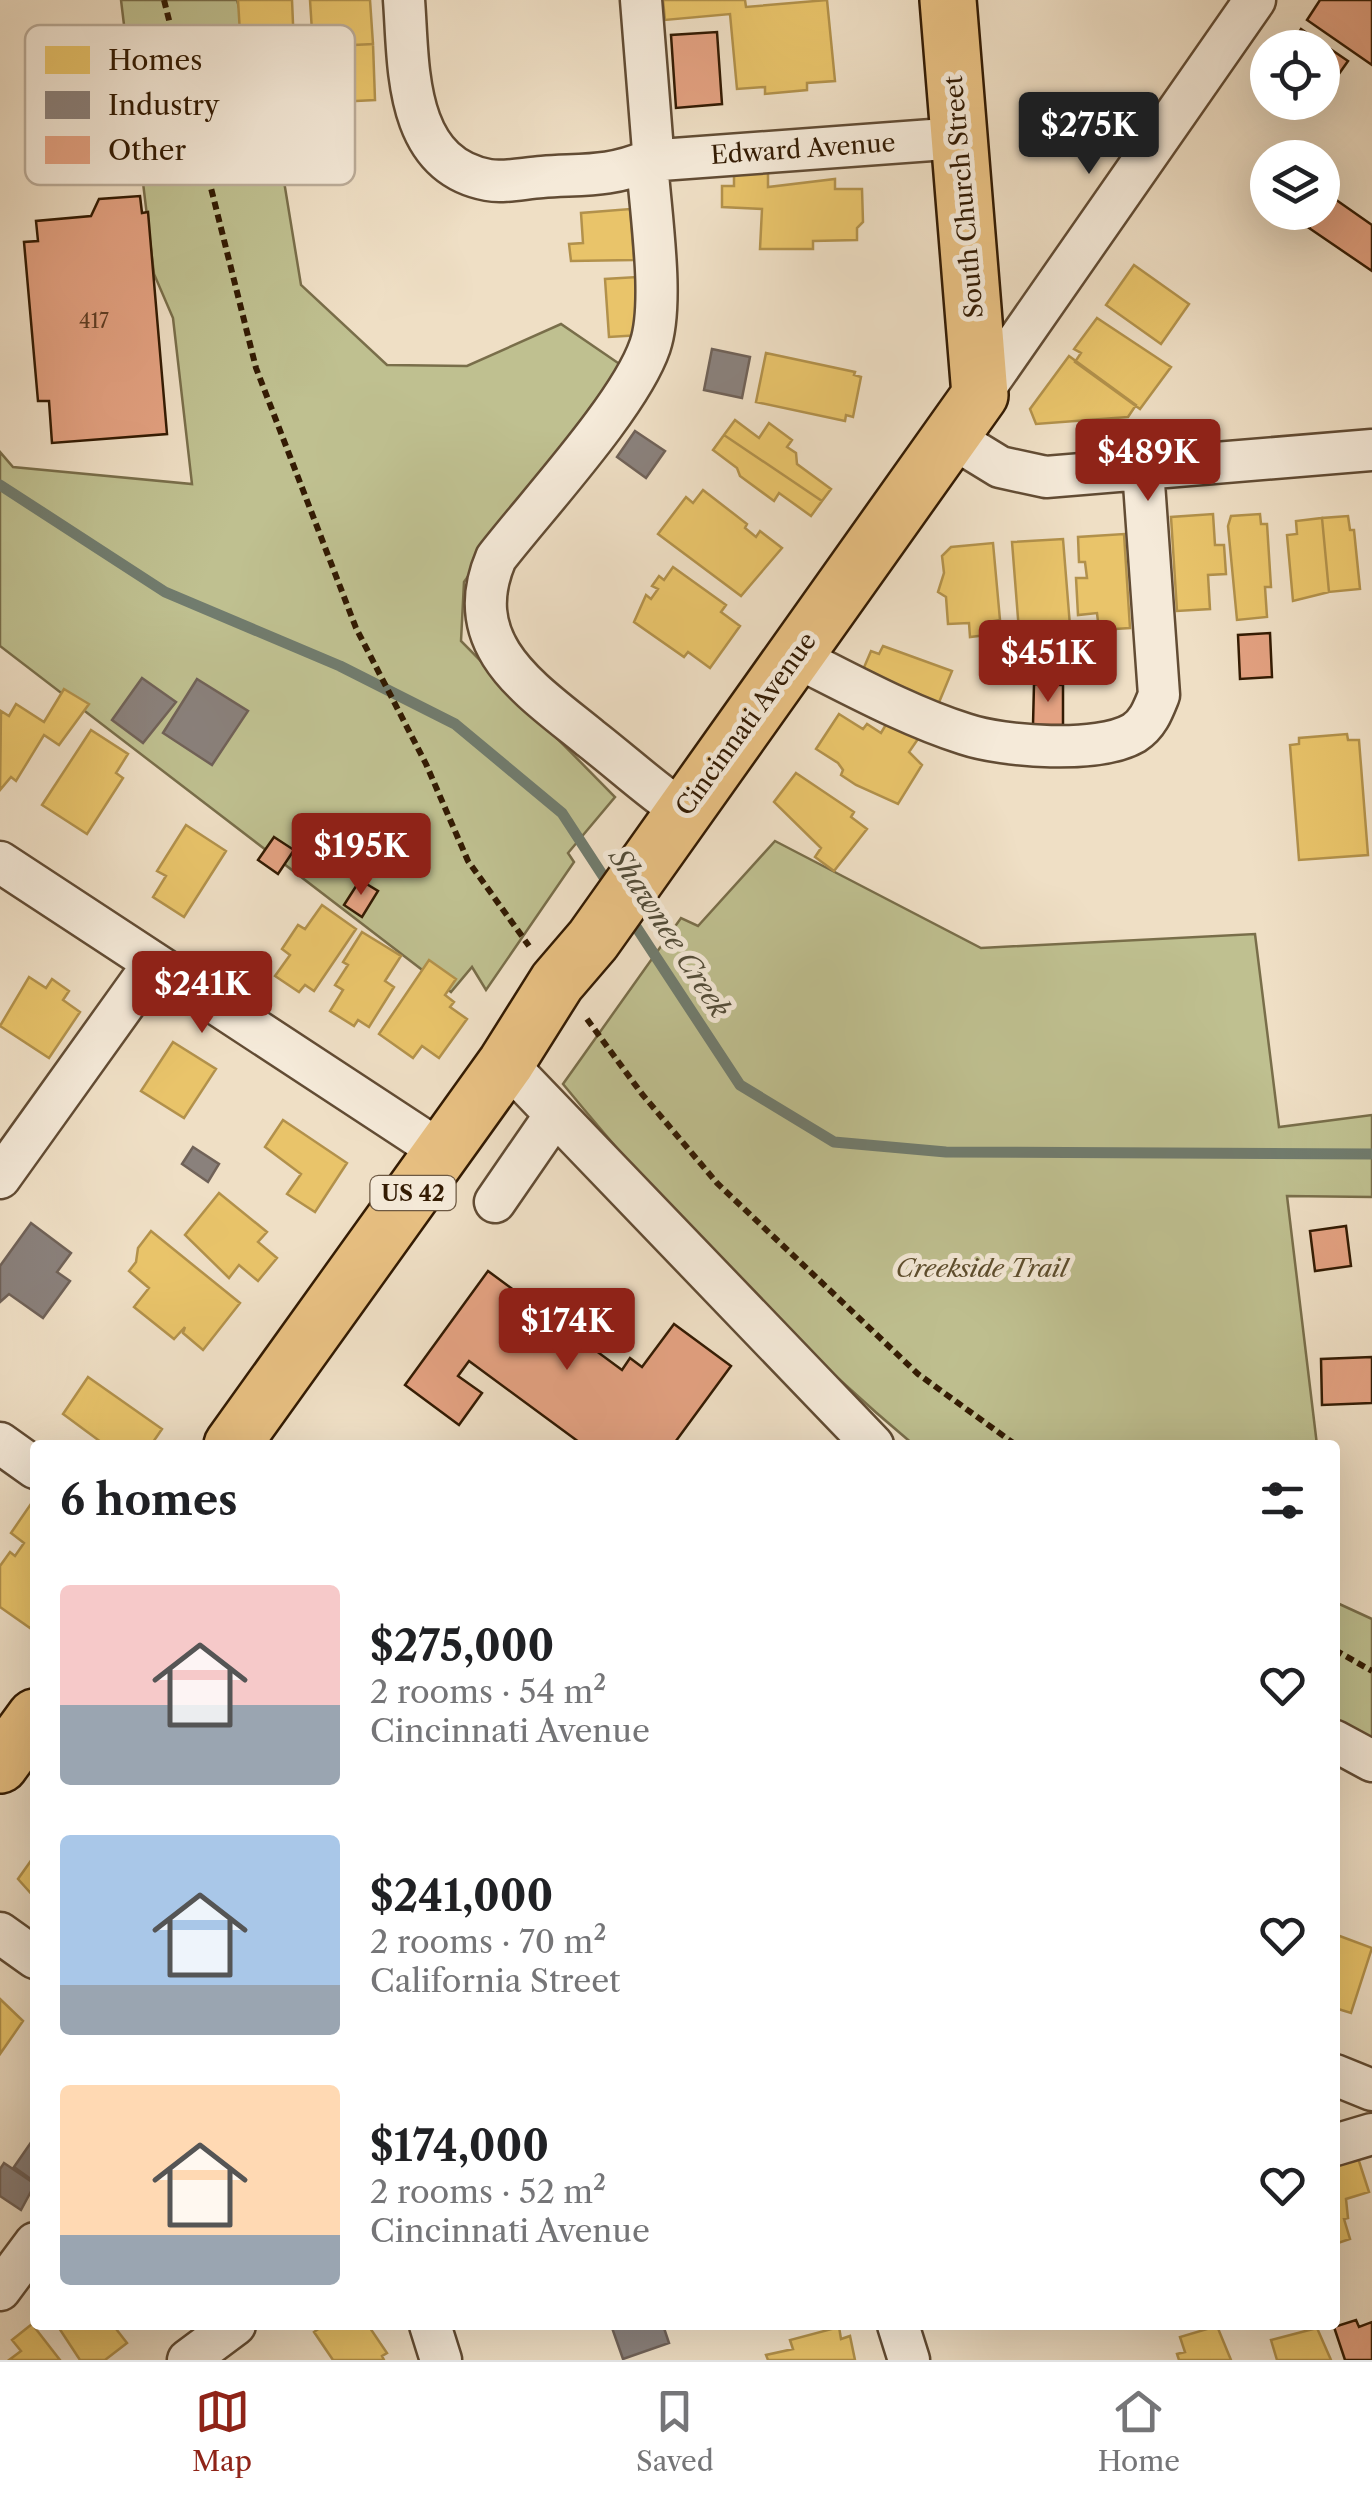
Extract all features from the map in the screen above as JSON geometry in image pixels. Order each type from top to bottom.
[{"type":"highway","name":"South Church Street","points":[[948,0],[959,138],[965,416]]},
{"type":"highway","name":"Cincinnati Avenue","points":[[236,1440],[506,1062],[557,982],[593,940],[965,416]]},
{"type":"highway","points":[[0,1765],[30,1723]]},
{"type":"street","name":"Edward Avenue","points":[[404,0],[414,112],[427,138],[464,171],[489,180],[617,175],[647,161],[959,138]]},
{"type":"street","points":[[641,0],[653,151],[647,161],[656,314],[650,346],[629,388],[496,558],[485,584],[483,611],[508,666],[538,698],[676,818]]},
{"type":"street","name":"Cincinnati Avenue","points":[[965,416],[1255,0]]},
{"type":"street","points":[[965,416],[987,461],[1022,474],[1046,477],[1372,450]]},
{"type":"street","points":[[796,656],[966,735],[1016,744],[1062,745],[1118,740],[1135,732],[1150,719],[1159,695],[1143,469]]},
{"type":"street","points":[[0,862],[442,1152]]},
{"type":"street","points":[[0,1178],[154,963]]},
{"type":"street","points":[[506,1062],[868,1440]]},
{"type":"street","points":[[495,1202],[556,1115]]},
{"type":"street","points":[[0,1443],[30,1464]]},
{"type":"street","points":[[1340,1744],[1372,1761]]},
{"type":"street","points":[[0,1933],[30,1954]]},
{"type":"street","points":[[1340,2077],[1372,2090]]},
{"type":"street","points":[[1340,2143],[1372,2134]]},
{"type":"street","points":[[0,2290],[30,2250]]},
{"type":"street","points":[[188,2360],[227,2330]]},
{"type":"street","points":[[432,2330],[441,2360]]},
{"type":"street","points":[[900,2330],[909,2360]]},
{"type":"path","points":[[164,0],[170,25]]},
{"type":"path","points":[[210,185],[256,368],[356,628],[426,764],[468,862],[642,1094],[717,1184],[918,1374],[1009,1440]]},
{"type":"path","points":[[1340,1653],[1372,1671]]},
{"type":"green space","points":[[121,0],[237,0],[244,25],[124,25]]},
{"type":"green space","points":[[143,185],[285,185],[301,285],[387,365],[467,366],[561,324],[621,365],[464,582],[461,641],[615,797],[568,853],[574,862],[486,990],[472,967],[451,992],[0,646],[0,452],[13,467],[192,484],[173,318],[154,274]]},
{"type":"green space","name":"Creekside Trail","points":[[775,841],[981,948],[1255,934],[1279,1127],[1372,1115],[1372,1197],[1287,1196],[1316,1440],[908,1440],[820,1362],[730,1273],[563,1084],[681,918],[698,926]]},
{"type":"green space","points":[[1340,1604],[1372,1619],[1372,1747],[1340,1731]]},
{"type":"building: Homes","points":[[238,0],[292,0],[293,25],[240,25]]},
{"type":"building: Homes","points":[[310,0],[370,0],[373,44],[355,45],[355,25],[312,25]]},
{"type":"building: Homes","points":[[663,0],[745,0],[746,7],[827,0],[835,81],[807,83],[807,90],[765,94],[765,87],[737,89],[730,14],[665,20]]},
{"type":"building: Homes","points":[[373,44],[375,100],[355,101],[355,45]]},
{"type":"building: Homes","points":[[768,172],[768,187],[835,179],[835,189],[862,189],[863,222],[857,228],[857,240],[813,241],[813,249],[760,249],[762,209],[722,207],[722,186],[734,186],[734,173]]},
{"type":"building: Homes","points":[[630,209],[634,260],[571,261],[569,244],[583,243],[581,213]]},
{"type":"building: Homes","points":[[1134,265],[1189,304],[1161,344],[1106,305]]},
{"type":"building: Homes","points":[[637,277],[641,335],[609,337],[605,279]]},
{"type":"building: Homes","points":[[1097,318],[1171,367],[1140,409],[1075,362],[1081,353],[1074,349]]},
{"type":"building: Homes","points":[[766,353],[855,372],[861,377],[853,417],[846,415],[845,421],[756,402]]},
{"type":"building: Homes","points":[[1069,356],[1136,405],[1128,417],[1036,424],[1030,409]]},
{"type":"building: Homes","points":[[735,420],[759,438],[769,423],[792,440],[787,447],[796,453],[797,464],[831,489],[822,501],[724,435]]},
{"type":"building: Homes","points":[[724,435],[822,501],[811,516],[779,493],[774,501],[740,476],[737,468],[713,450]]},
{"type":"building: Homes","points":[[703,490],[747,524],[745,528],[756,537],[760,531],[782,548],[741,596],[658,534],[686,497],[693,503]]},
{"type":"building: Homes","points":[[1213,514],[1215,545],[1224,545],[1226,574],[1208,575],[1210,609],[1177,611],[1171,517]]},
{"type":"building: Homes","points":[[1260,514],[1261,524],[1267,524],[1271,587],[1265,587],[1267,617],[1237,620],[1228,526],[1231,516]]},
{"type":"building: Homes","points":[[1348,516],[1350,530],[1354,530],[1360,589],[1329,592],[1322,518]]},
{"type":"building: Homes","points":[[1322,518],[1329,592],[1293,601],[1287,535],[1297,534],[1296,521]]},
{"type":"building: Homes","points":[[1124,534],[1130,628],[1099,630],[1097,613],[1078,615],[1076,578],[1087,578],[1085,562],[1079,562],[1078,537]]},
{"type":"building: Homes","points":[[1063,539],[1070,626],[1061,627],[1062,637],[1031,639],[1030,630],[1019,631],[1012,542]]},
{"type":"building: Homes","points":[[993,543],[1000,620],[994,621],[995,634],[970,637],[969,623],[948,624],[946,597],[938,592],[944,573],[942,556],[951,547]]},
{"type":"building: Homes","points":[[673,567],[726,605],[721,612],[740,626],[710,668],[688,652],[684,657],[634,622],[646,595],[651,599],[658,589],[652,586],[659,576],[664,580]]},
{"type":"building: Homes","points":[[883,646],[952,671],[935,712],[859,679],[871,651],[879,654]]},
{"type":"building: Homes","points":[[64,689],[89,704],[59,745],[44,735],[16,781],[11,777],[0,790],[1,711],[9,716],[16,704],[44,722]]},
{"type":"building: Homes","points":[[839,714],[863,729],[867,724],[881,733],[891,716],[920,736],[909,752],[922,765],[898,804],[841,775],[843,770],[838,763],[816,749]]},
{"type":"building: Homes","points":[[91,730],[128,754],[116,773],[123,778],[87,834],[42,805]]},
{"type":"building: Homes","points":[[1347,734],[1348,740],[1359,740],[1368,855],[1299,860],[1290,745],[1299,744],[1299,738]]},
{"type":"building: Homes","points":[[796,773],[854,812],[851,817],[867,829],[834,871],[815,857],[821,848],[774,802]]},
{"type":"building: Homes","points":[[186,825],[226,851],[184,917],[153,897],[166,876],[157,871]]},
{"type":"building: Homes","points":[[322,905],[356,929],[314,991],[305,985],[299,992],[275,976],[290,955],[282,949],[298,925],[305,929]]},
{"type":"building: Homes","points":[[362,932],[401,956],[385,981],[394,987],[369,1027],[358,1020],[354,1026],[330,1011],[343,990],[335,985],[348,965],[343,962]]},
{"type":"building: Homes","points":[[429,960],[456,979],[445,995],[454,1002],[450,1007],[467,1019],[439,1058],[422,1046],[413,1058],[379,1034]]},
{"type":"building: Homes","points":[[29,977],[46,988],[52,979],[69,991],[63,1000],[80,1012],[49,1058],[0,1026]]},
{"type":"building: Homes","points":[[173,1042],[216,1069],[184,1118],[141,1091]]},
{"type":"building: Homes","points":[[283,1120],[347,1163],[315,1212],[287,1194],[301,1174],[265,1147]]},
{"type":"building: Homes","points":[[219,1193],[267,1232],[258,1242],[277,1258],[258,1281],[239,1265],[229,1278],[185,1235]]},
{"type":"building: Homes","points":[[151,1231],[240,1303],[203,1350],[183,1333],[185,1327],[174,1339],[134,1307],[149,1288],[129,1271],[136,1262],[138,1248]]},
{"type":"building: Homes","points":[[88,1377],[162,1429],[154,1440],[98,1440],[63,1414]]},
{"type":"building: Homes","points":[[30,1505],[30,1628],[0,1607],[0,1566],[10,1552],[15,1556],[24,1543],[11,1533]]},
{"type":"building: Homes","points":[[30,1862],[30,1892],[18,1879]]},
{"type":"building: Homes","points":[[1340,1936],[1372,1948],[1351,2013],[1340,2010]]},
{"type":"building: Homes","points":[[0,1999],[23,2021],[0,2054]]},
{"type":"building: Homes","points":[[1357,2155],[1369,2192],[1346,2199],[1348,2218],[1344,2219],[1350,2239],[1340,2242],[1340,2160]]},
{"type":"building: Homes","points":[[30,2326],[60,2360],[9,2360],[21,2351],[12,2340]]},
{"type":"building: Homes","points":[[60,2330],[117,2330],[127,2343],[105,2360],[80,2360]]},
{"type":"building: Homes","points":[[371,2330],[387,2353],[382,2356],[384,2360],[333,2360],[314,2332]]},
{"type":"building: Homes","points":[[840,2330],[841,2339],[850,2336],[855,2360],[768,2360],[766,2355],[793,2349],[790,2340]]},
{"type":"building: Homes","points":[[1219,2330],[1231,2360],[1179,2360],[1177,2354],[1185,2352],[1180,2337]]},
{"type":"building: Homes","points":[[1318,2330],[1331,2360],[1277,2360],[1271,2340]]},
{"type":"building: Industry","points":[[712,349],[750,357],[742,398],[704,390]]},
{"type":"building: Industry","points":[[635,431],[665,451],[646,478],[617,457]]},
{"type":"building: Industry","points":[[142,678],[176,702],[143,743],[112,720]]},
{"type":"building: Industry","points":[[197,679],[248,711],[212,765],[163,733]]},
{"type":"building: Industry","points":[[193,1147],[219,1164],[208,1182],[182,1164]]},
{"type":"building: Industry","points":[[31,1223],[71,1253],[57,1272],[70,1281],[43,1318],[9,1294],[0,1302],[0,1266]]},
{"type":"building: Industry","points":[[30,2144],[30,2178],[14,2167]]},
{"type":"building: Industry","points":[[4,2163],[30,2181],[30,2193],[21,2210],[0,2196],[0,2169]]},
{"type":"building: Industry","points":[[613,2330],[665,2330],[669,2343],[623,2359]]},
{"type":"building: Other","points":[[1320,0],[1372,0],[1372,65],[1340,43],[1340,30],[1321,30],[1307,20]]},
{"type":"building: Other","points":[[717,32],[722,104],[676,108],[671,35]]},
{"type":"building: Other","points":[[1340,56],[1348,61],[1340,72]]},
{"type":"building: Other","points":[[140,196],[142,213],[148,212],[167,434],[52,443],[49,401],[38,401],[24,242],[38,241],[36,221],[91,216],[99,199]]},
{"type":"building: Other","points":[[1340,203],[1372,225],[1372,271],[1312,230],[1340,230]]},
{"type":"building: Other","points":[[1270,633],[1272,677],[1240,679],[1238,635]]},
{"type":"building: Other","points":[[1034,684],[1063,685],[1063,725],[1033,725]]},
{"type":"building: Other","points":[[274,837],[294,850],[278,874],[258,860]]},
{"type":"building: Other","points":[[360,880],[378,891],[362,917],[344,905]]},
{"type":"building: Other","points":[[1346,1226],[1351,1266],[1315,1271],[1310,1231]]},
{"type":"building: Other","points":[[488,1271],[622,1370],[630,1358],[642,1367],[674,1324],[731,1366],[677,1440],[576,1440],[469,1361],[458,1376],[482,1393],[459,1425],[405,1385]]},
{"type":"building: Other","points":[[1372,1357],[1372,1403],[1322,1405],[1321,1359]]},
{"type":"building: Other","points":[[1356,2320],[1359,2327],[1372,2322],[1372,2360],[1345,2360],[1335,2330],[1340,2330],[1340,2325]]},
{"type":"waterway","name":"Shawnee Creek","points":[[0,485],[165,592],[340,666],[455,724],[562,813],[611,888]]},
{"type":"waterway","name":"Shawnee Creek","points":[[629,916],[740,1085],[834,1142],[946,1152],[1372,1154]]}]
